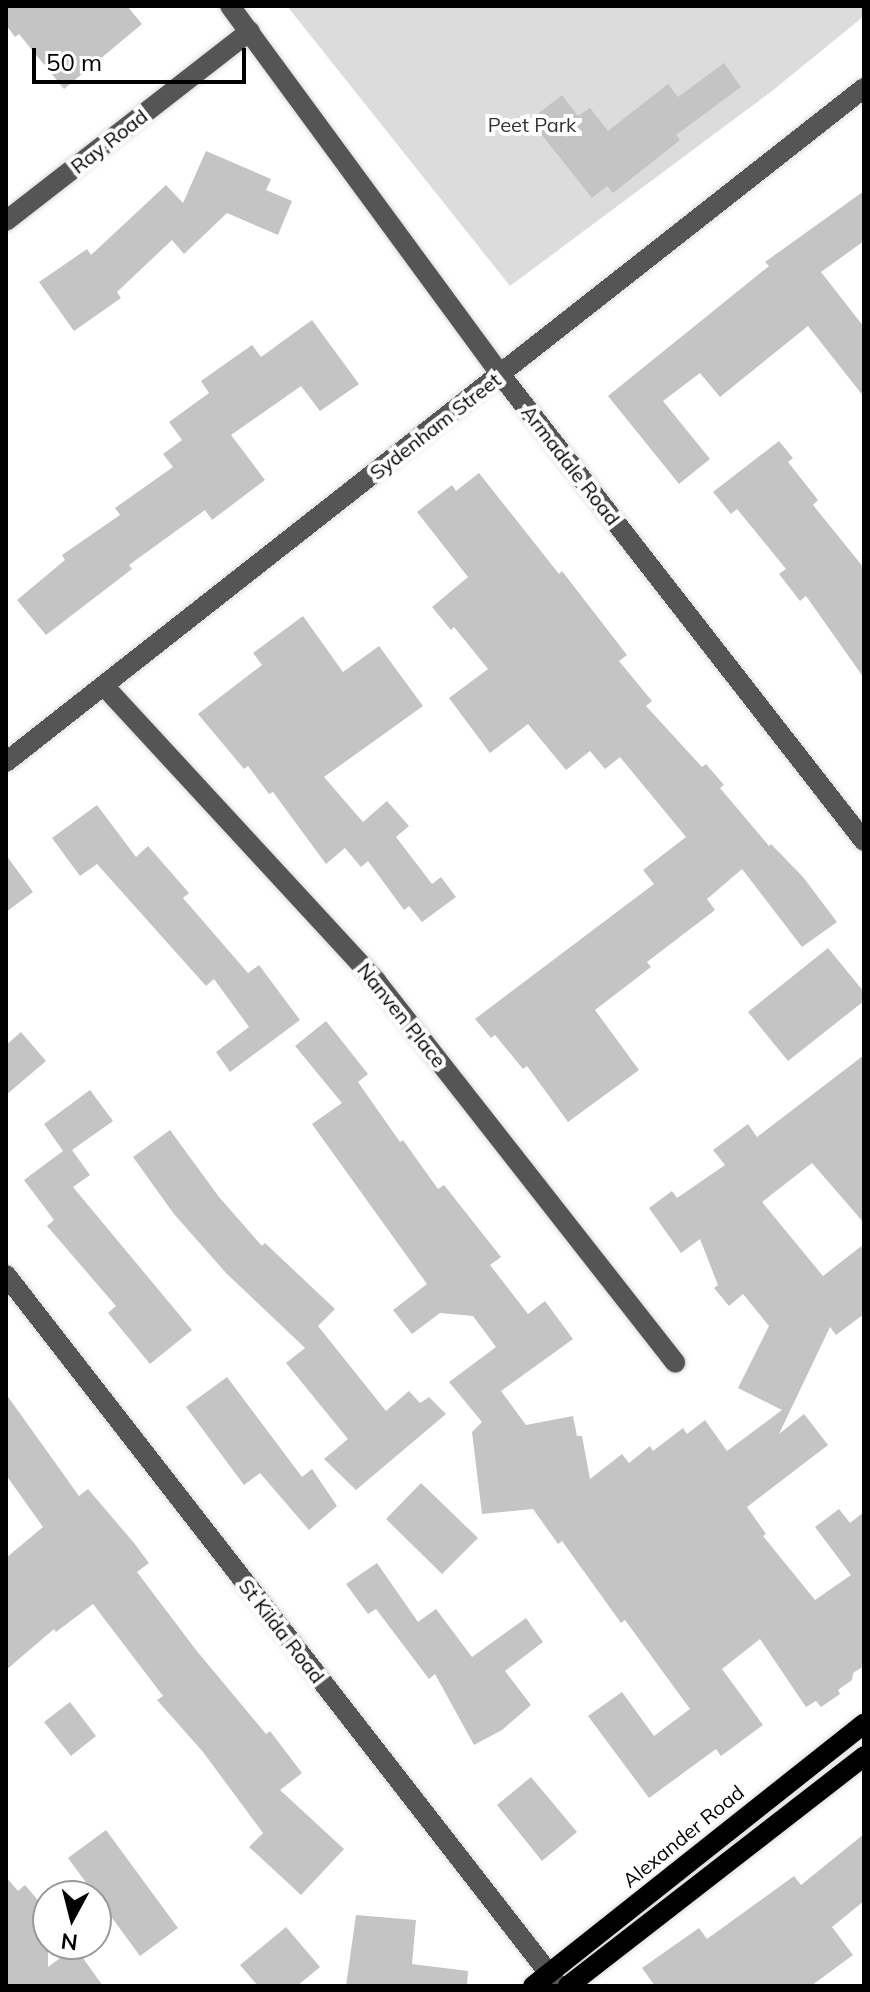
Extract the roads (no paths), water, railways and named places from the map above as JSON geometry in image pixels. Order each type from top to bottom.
[{"type":"main road","name":"Alexander Road","points":[[547,1982],[864,1724]]},
{"type":"main road","points":[[568,1986],[864,1756]]},
{"type":"street","name":"Armadale Road","points":[[230,6],[500,374],[864,841]]},
{"type":"street","name":"Ray Road","points":[[6,221],[250,31]]},
{"type":"street","name":"Sydenham Street","points":[[6,762],[864,88]]},
{"type":"street","name":"Nanven Place","points":[[105,687],[376,981],[675,1363]]},
{"type":"street","name":"St Kilda Road","points":[[6,1275],[547,1982]]},
{"type":"park label","name":"Peet Park","points":[[532,124]]}]
